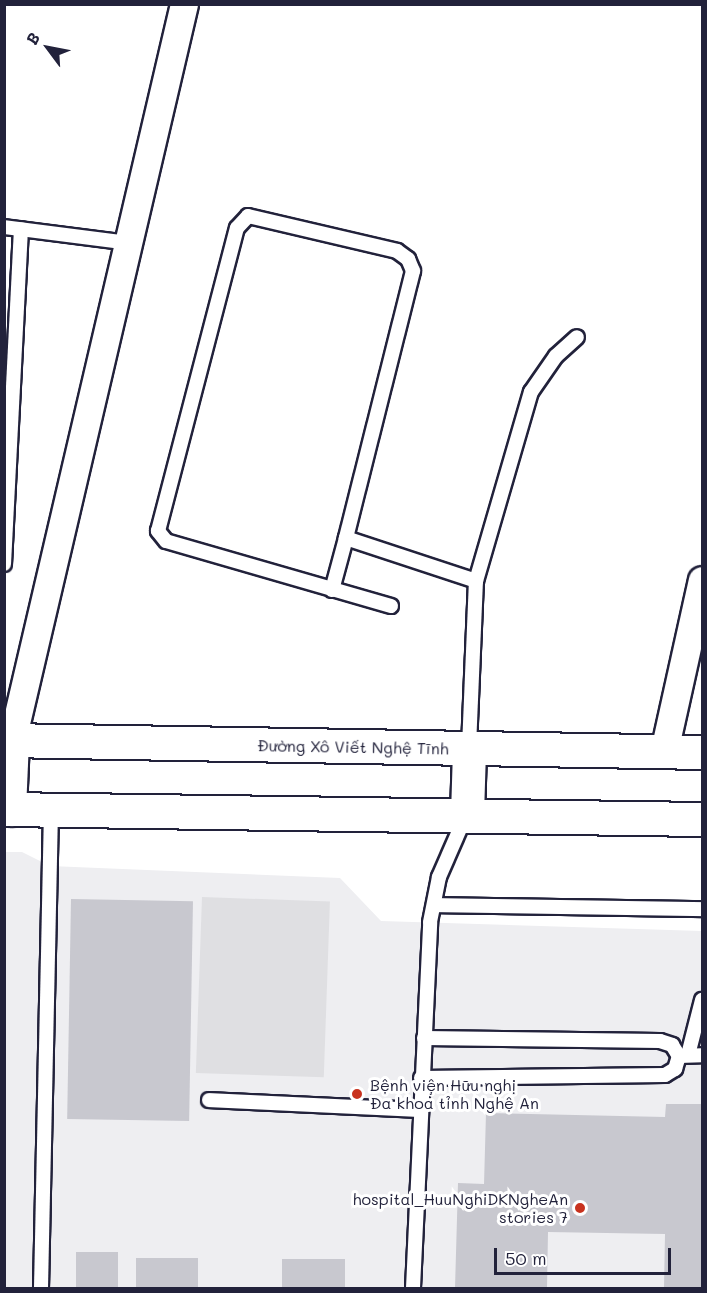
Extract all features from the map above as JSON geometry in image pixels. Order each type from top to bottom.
[{"type":"main road","name":"Đường Xô Viết Nghệ Tĩnh","points":[[8,740],[702,752]]},
{"type":"main road","points":[[8,740],[7,809],[702,819]]},
{"type":"main road","points":[[467,814],[469,749]]},
{"type":"street","points":[[8,740],[129,243],[184,4]]},
{"type":"street","points":[[664,751],[702,580]]},
{"type":"lane","points":[[332,590],[411,264],[397,251],[248,216],[237,228],[158,531],[166,541],[332,590],[391,606]]},
{"type":"lane","points":[[4,227],[129,243]]},
{"type":"lane","points":[[4,564],[21,229]]},
{"type":"lane","points":[[469,749],[476,581],[531,392],[556,356],[577,337]]},
{"type":"lane","points":[[346,538],[476,581]]},
{"type":"lane","points":[[41,1288],[51,810]]},
{"type":"lane","points":[[413,1288],[418,1110],[435,905],[439,877],[467,814]]},
{"type":"lane","points":[[435,905],[702,909]]},
{"type":"lane","points":[[421,1078],[665,1075],[675,1069],[683,1055],[702,1000]]},
{"type":"lane","points":[[424,1038],[660,1041],[672,1045],[683,1055],[702,1055]]},
{"type":"lane","points":[[208,1100],[418,1110]]},
{"type":"shaded area","name":"Bệnh viện Hữu nghị Đa khoa tỉnh Nghệ An","points":[[4,852],[22,852],[50,866],[340,878],[381,921],[702,931],[702,1288],[5,1288]]},
{"type":"shaded area","points":[[202,897],[330,901],[324,1077],[196,1073]]},
{"type":"building","points":[[71,899],[193,901],[189,1121],[67,1119]]},
{"type":"building","name":"hospital_HuuNghiDKNgheAn stories 7","points":[[666,1104],[702,1104],[702,1288],[664,1288],[665,1234],[548,1232],[547,1288],[455,1288],[458,1183],[484,1184],[486,1113],[665,1117]]},
{"type":"building","points":[[76,1252],[118,1252],[118,1288],[76,1288]]},
{"type":"building","points":[[136,1258],[198,1258],[198,1288],[136,1288]]},
{"type":"building","points":[[282,1259],[345,1259],[345,1288],[282,1288]]},
{"type":"place","name":"Bệnh viện Hữu nghị Đa khoa tỉnh Nghệ An","points":[[357,1094]]},
{"type":"place","name":"hospital_HuuNghiDKNgheAn stories 7","points":[[580,1208]]}]
